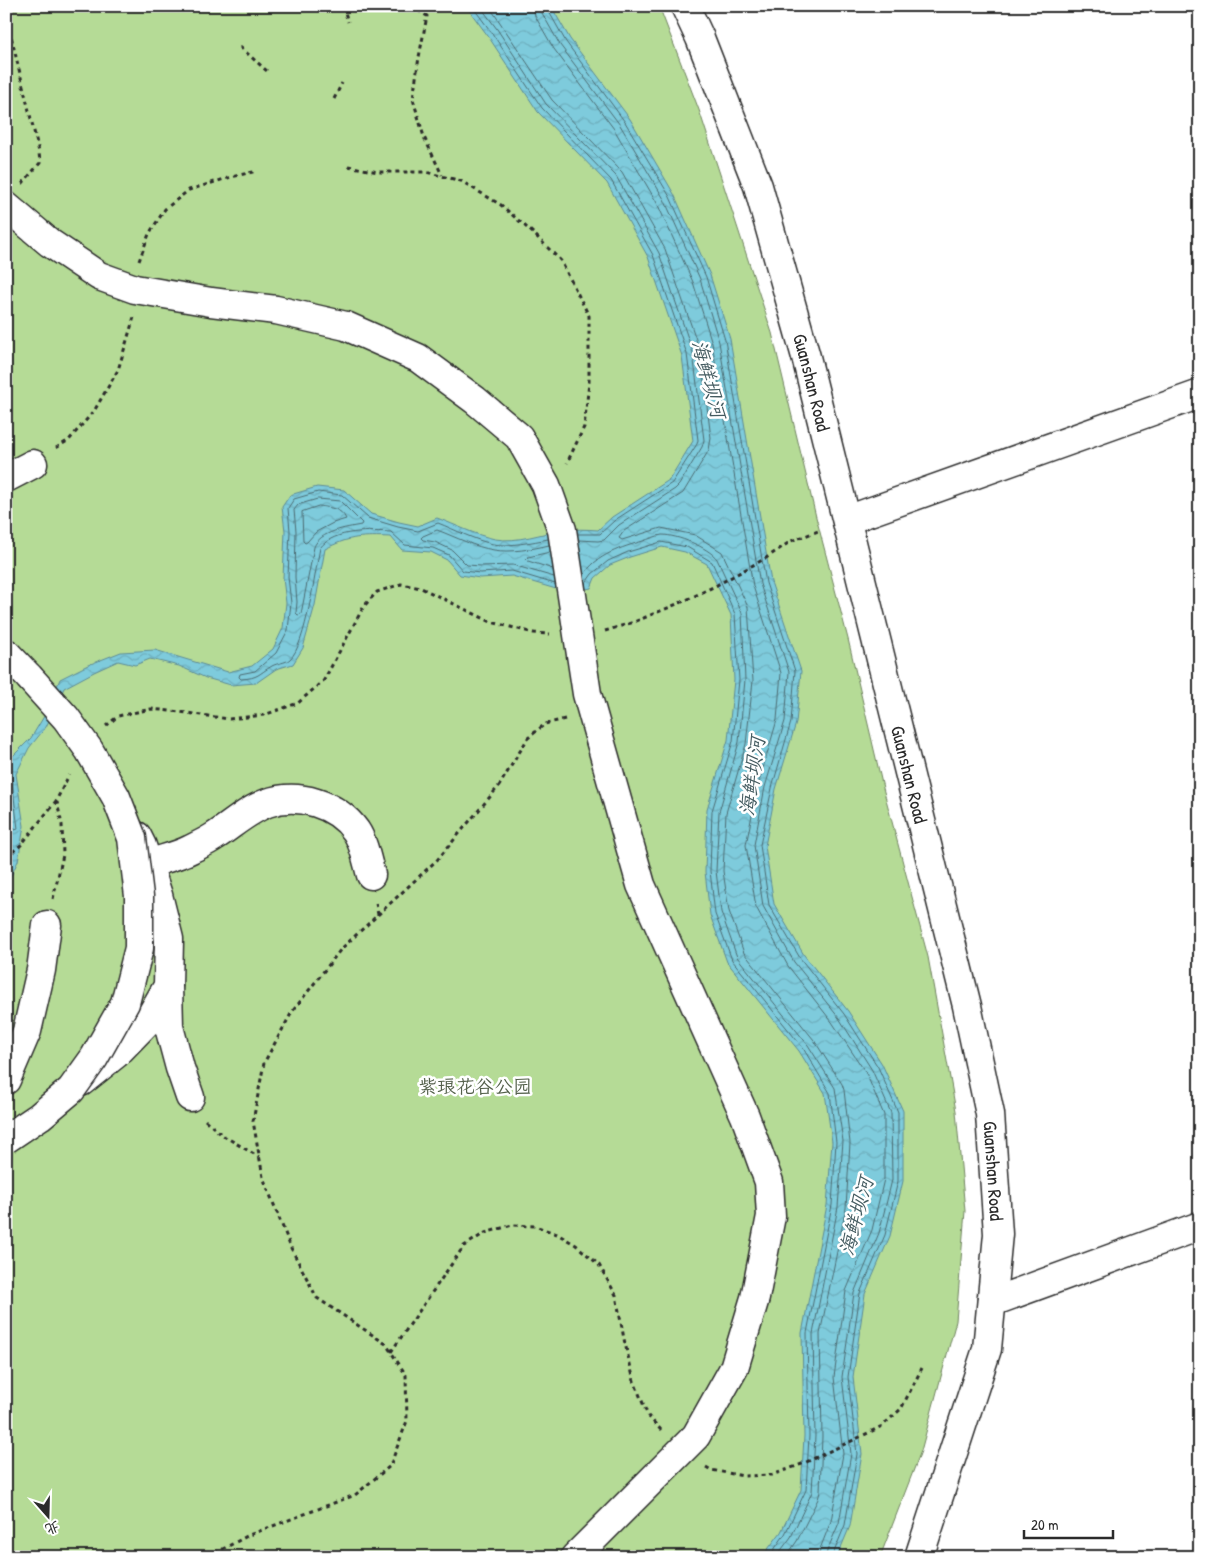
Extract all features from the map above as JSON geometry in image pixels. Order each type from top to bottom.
[{"type":"street","name":"Guanshan Road","points":[[685,6],[700,38],[758,186],[806,357],[967,1006],[990,1114],[998,1234],[987,1349],[919,1557]]},
{"type":"street","points":[[12,198],[50,243],[99,276],[135,289],[211,302],[276,310],[346,326],[418,358],[475,400],[519,437],[546,484],[562,530],[587,694],[641,885],[744,1116],[769,1182],[771,1216],[755,1298],[734,1368],[696,1436],[575,1557]]},
{"type":"street","points":[[847,520],[1200,394]]},
{"type":"street","points":[[6,478],[33,464]]},
{"type":"street","points":[[6,653],[66,718],[89,750],[142,846],[158,895],[169,940],[169,1027],[190,1097]]},
{"type":"street","points":[[71,1090],[94,1058],[125,1002],[139,948],[139,896],[132,838],[116,797]]},
{"type":"street","points":[[148,864],[189,851],[266,803],[291,798],[318,804],[342,815],[356,832],[366,856],[371,875]]},
{"type":"street","points":[[6,1080],[26,1031],[41,970],[47,925]]},
{"type":"street","points":[[6,1139],[40,1116],[116,1054],[148,1021],[168,986]]},
{"type":"street","points":[[992,1302],[1200,1226]]},
{"type":"path","points":[[11,6],[9,15],[10,32],[40,163],[12,198]]},
{"type":"path","points":[[343,6],[348,22]]},
{"type":"path","points":[[411,6],[427,16],[413,99],[424,138],[442,176]]},
{"type":"path","points":[[240,47],[267,72]]},
{"type":"path","points":[[334,98],[342,84]]},
{"type":"path","points":[[348,166],[378,172],[426,172],[461,181],[501,205],[562,262],[589,316],[589,383],[584,427],[566,465],[546,484]]},
{"type":"path","points":[[104,728],[118,716],[151,710],[229,719],[264,715],[298,703],[324,680],[364,606],[377,592],[402,584],[421,588],[491,622],[534,633],[578,636],[594,635],[634,622],[682,602],[717,585],[791,542],[847,520]]},
{"type":"path","points":[[208,1557],[249,1535],[356,1495],[390,1466],[407,1421],[406,1375],[386,1344],[317,1298],[291,1248],[263,1177],[253,1121],[264,1063],[292,1012],[341,949],[438,859],[500,786],[528,738],[545,724],[592,713]]},
{"type":"path","points":[[6,857],[21,845],[56,801],[72,769]]},
{"type":"path","points":[[47,925],[63,855],[62,825],[56,801]]},
{"type":"path","points":[[190,1097],[201,1116],[222,1136],[259,1157]]},
{"type":"path","points":[[391,1352],[464,1246],[485,1234],[512,1225],[535,1226],[557,1234],[576,1245],[599,1265],[616,1295],[634,1381],[648,1416],[680,1451],[711,1470],[742,1476],[772,1475],[802,1464],[860,1437],[882,1426],[901,1409],[922,1368]]},
{"type":"green space","name":"紫琅花谷公园","points":[[6,6],[659,6],[699,110],[772,333],[883,788],[928,957],[956,1111],[965,1211],[956,1321],[921,1451],[880,1557],[6,1557]]},
{"type":"water","name":"海鲜坝河","points":[[466,6],[551,6],[570,39],[630,119],[674,194],[710,275],[730,339],[771,582],[801,671],[796,723],[776,789],[765,846],[774,904],[804,955],[848,1011],[882,1064],[903,1111],[903,1181],[890,1236],[865,1294],[853,1377],[862,1454],[850,1526],[837,1557],[762,1557],[781,1532],[801,1490],[804,1436],[802,1333],[827,1205],[832,1142],[825,1093],[799,1051],[727,962],[710,915],[705,872],[707,809],[728,740],[734,680],[731,615],[707,564],[685,552],[662,547],[610,565],[595,578],[591,588],[572,592],[512,576],[480,578],[460,575],[447,560],[431,552],[402,550],[391,537],[357,538],[325,549],[315,605],[303,648],[293,664],[276,669],[256,683],[231,685],[206,678],[179,666],[150,659],[135,665],[118,661],[64,688],[46,727],[29,748],[16,774],[24,826],[18,861],[9,880],[9,893],[6,900],[6,853],[10,838],[6,798],[6,770],[13,756],[31,738],[46,713],[60,679],[121,652],[155,650],[228,672],[252,666],[273,649],[283,628],[286,603],[283,578],[285,531],[282,507],[290,495],[317,487],[344,490],[371,514],[418,526],[437,518],[495,539],[521,539],[563,530],[598,530],[612,517],[669,480],[693,441],[682,356],[648,257],[607,183],[538,112]]}]
